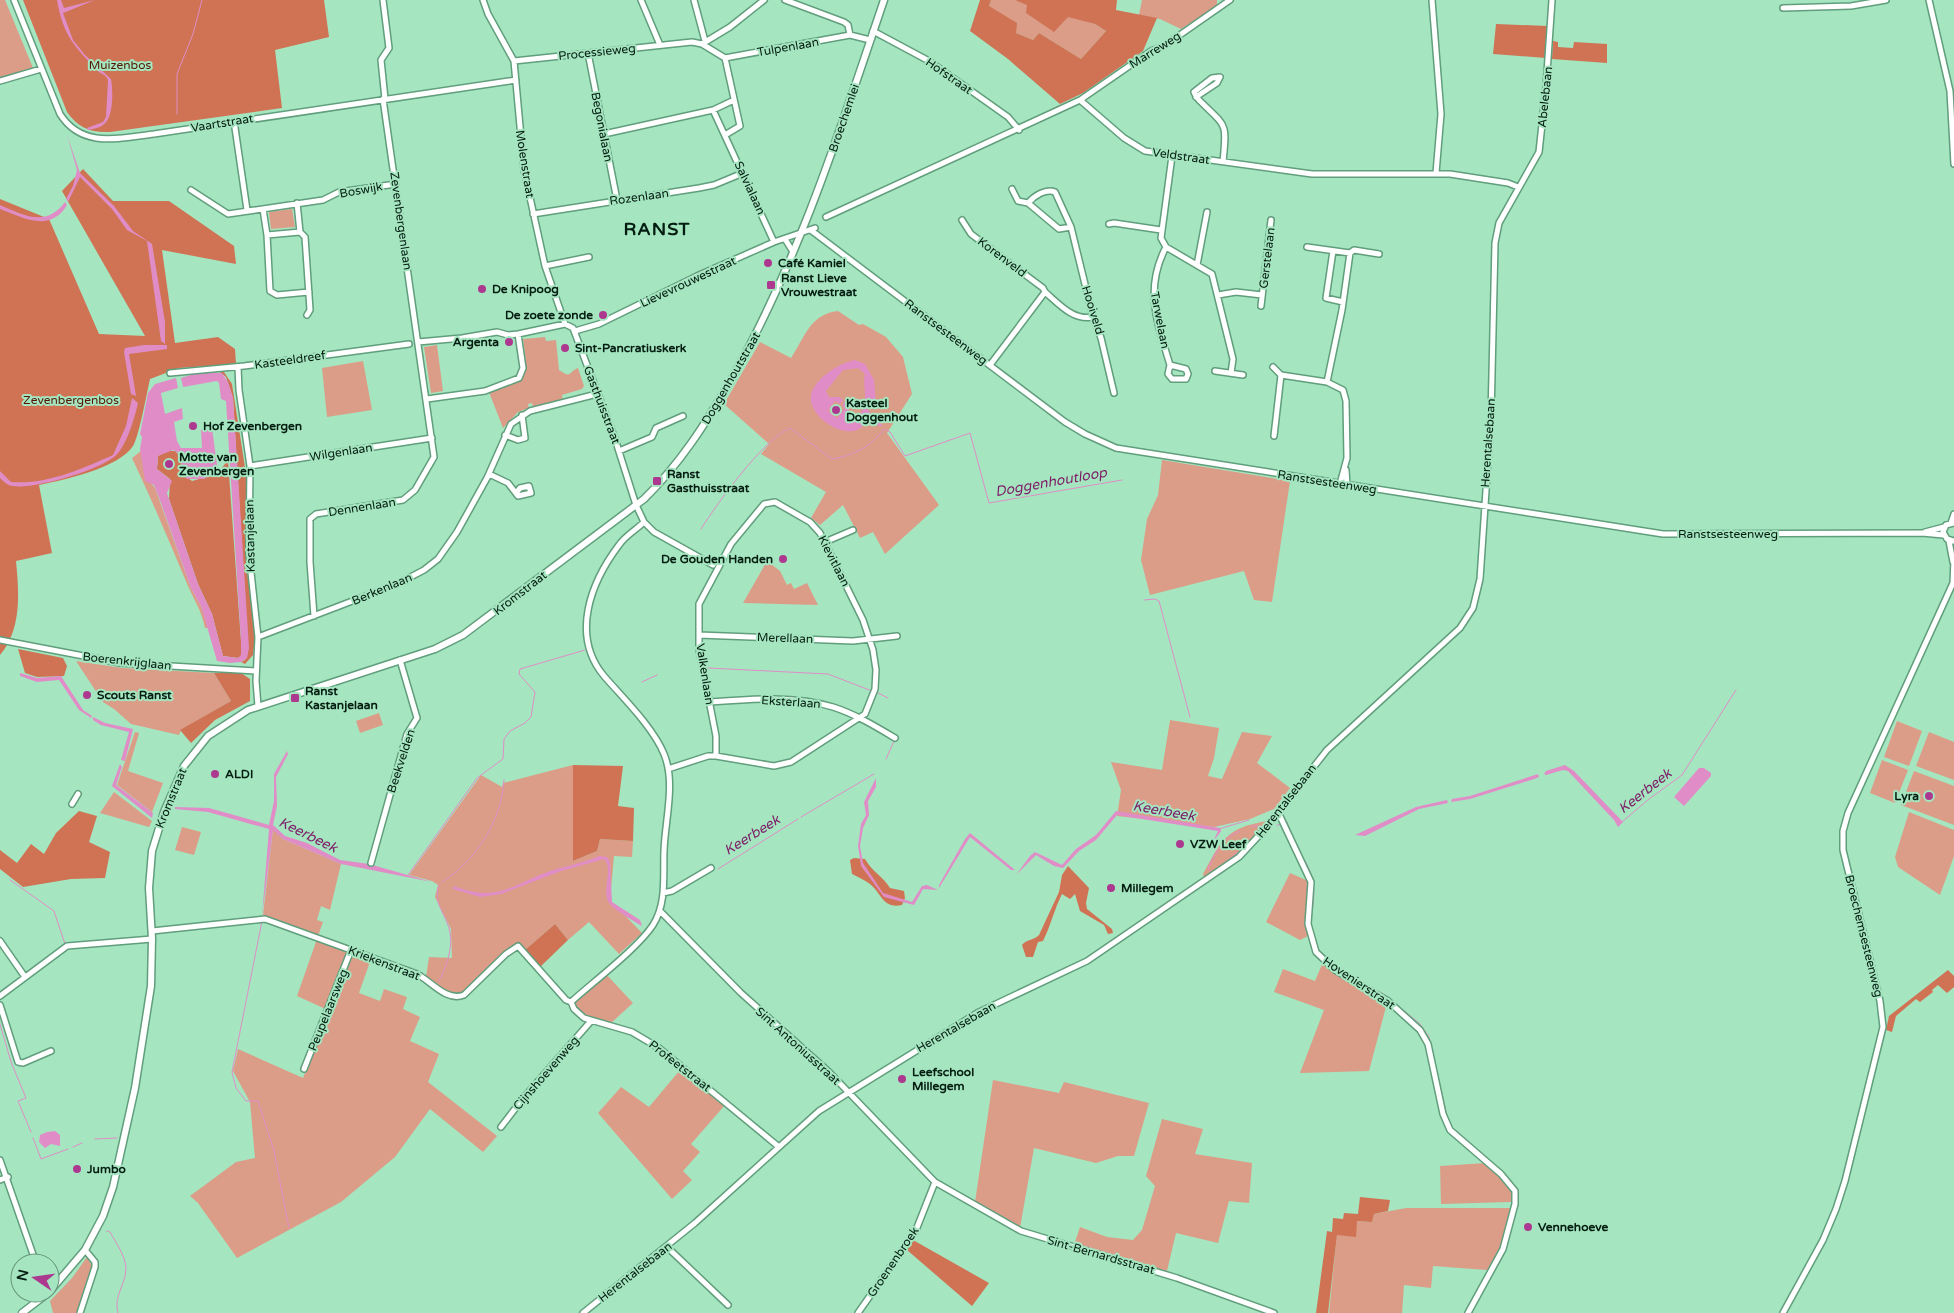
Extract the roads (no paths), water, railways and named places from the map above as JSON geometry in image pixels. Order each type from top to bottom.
[{"type":"main road","name":"Broechemlei","points":[[801,234],[827,167],[884,0]]},
{"type":"main road","name":"Doggenhoutstraat","points":[[636,505],[670,472],[706,424],[764,320],[801,234]]},
{"type":"main road","name":"Kromstraat","points":[[60,1279],[84,1250],[108,1203],[125,1136],[148,1008],[152,939],[149,888],[152,851],[174,785],[187,760],[208,736],[228,721],[258,706],[435,648],[476,626],[636,505]]},
{"type":"main road","name":"Kromstraat","points":[[22,1313],[35,1303]]},
{"type":"street","name":"Vaartstraat","points":[[14,0],[41,68],[66,123],[80,135],[93,138],[110,140],[516,80]]},
{"type":"street","name":"Zevenbergenlaan","points":[[383,0],[389,42],[388,50],[381,60],[384,99],[418,342]]},
{"type":"street","points":[[483,0],[488,14],[514,61]]},
{"type":"street","points":[[641,0],[660,45]]},
{"type":"street","points":[[694,0],[703,42],[725,58],[740,126],[725,135]]},
{"type":"street","points":[[703,42],[730,27],[764,0]]},
{"type":"street","points":[[784,0],[844,22],[848,24],[850,35],[870,40]]},
{"type":"street","name":"Marreweg","points":[[1080,100],[1151,51],[1164,46],[1230,0]]},
{"type":"street","points":[[1432,0],[1440,114],[1436,173]]},
{"type":"street","name":"Abelebaan","points":[[1518,188],[1539,152],[1552,0]]},
{"type":"street","points":[[1783,8],[1850,6],[1886,0]]},
{"type":"street","points":[[1929,0],[1950,90],[1954,164]]},
{"type":"street","name":"Hofstraat","points":[[873,31],[929,61],[1008,117],[1019,130]]},
{"type":"street","name":"Tulpenlaan","points":[[725,58],[850,35]]},
{"type":"street","name":"Processieweg","points":[[514,61],[703,42]]},
{"type":"street","name":"Begonialaan","points":[[588,53],[617,200]]},
{"type":"street","name":"Molenstraat","points":[[514,61],[524,170],[545,266],[565,324]]},
{"type":"street","points":[[0,81],[41,68]]},
{"type":"street","points":[[1196,97],[1217,84],[1220,77],[1212,78],[1194,92],[1196,97],[1224,123],[1226,133],[1223,162]]},
{"type":"street","points":[[604,134],[713,110],[734,100]]},
{"type":"street","points":[[826,217],[1019,130],[1080,100]]},
{"type":"street","name":"Veldstraat","points":[[1080,100],[1136,148],[1172,156],[1332,175],[1436,173],[1508,183],[1518,188]]},
{"type":"street","name":"Salvialaan","points":[[713,110],[774,242]]},
{"type":"street","points":[[234,121],[247,210]]},
{"type":"street","points":[[1172,156],[1161,238],[1166,247],[1212,274],[1233,359],[1231,374]]},
{"type":"street","name":"Rozenlaan","points":[[533,214],[714,185],[743,173]]},
{"type":"street","name":"Boswijk","points":[[191,190],[223,213],[324,200],[339,192],[396,184]]},
{"type":"street","name":"Herentalsebaan","points":[[583,1313],[666,1247],[819,1111],[848,1091],[979,1012],[1087,961],[1239,857],[1255,842],[1327,750],[1445,643],[1470,614],[1480,579],[1490,417],[1493,258],[1500,223],[1518,188]]},
{"type":"street","points":[[1012,190],[1018,201],[1028,203],[1059,229],[1071,227]]},
{"type":"street","name":"Hooiveld","points":[[1028,203],[1032,198],[1050,190],[1055,192],[1071,227],[1092,317],[1101,338],[1114,393]]},
{"type":"street","points":[[297,203],[300,232],[305,237],[310,310],[307,316]]},
{"type":"street","points":[[263,209],[267,235],[270,291],[272,294],[309,292]]},
{"type":"street","points":[[1197,265],[1208,212]]},
{"type":"street","name":"Korenveld","points":[[962,220],[971,234],[1043,288],[1045,292],[1079,318],[1092,317]]},
{"type":"street","name":"Gerstelaan","points":[[1261,306],[1271,220]]},
{"type":"street","points":[[1109,224],[1114,223],[1161,230]]},
{"type":"street","name":"Ranstsesteenweg","points":[[801,234],[813,230],[1076,429],[1116,448],[1663,534],[1922,533],[1943,535]]},
{"type":"street","points":[[267,235],[300,232]]},
{"type":"street","name":"Lievevrouwestraat","points":[[575,331],[599,324],[697,276],[774,242],[801,234]]},
{"type":"street","points":[[785,239],[793,252]]},
{"type":"street","name":"Tarwelaan","points":[[1166,247],[1157,265],[1153,296],[1170,365]]},
{"type":"street","points":[[1307,247],[1350,253],[1354,250],[1380,254]]},
{"type":"street","points":[[1333,251],[1326,298],[1343,302]]},
{"type":"street","points":[[1327,382],[1343,302],[1350,253]]},
{"type":"street","points":[[545,266],[589,257]]},
{"type":"street","points":[[990,365],[1045,292]]},
{"type":"street","name":"Gerstelaan","points":[[1218,296],[1236,292],[1262,295]]},
{"type":"street","points":[[418,342],[462,338],[497,332],[508,335],[518,334],[565,324],[575,331]]},
{"type":"street","name":"Gasthuisstraat","points":[[575,331],[596,394],[600,398],[619,451],[636,505],[644,522]]},
{"type":"street","points":[[427,400],[485,390],[519,378],[523,368],[518,334]]},
{"type":"street","name":"Dennenlaan","points":[[314,616],[310,562],[310,519],[316,514],[403,500],[415,490],[432,461],[434,452],[418,342]]},
{"type":"street","name":"Kasteeldreef","points":[[170,373],[238,367],[409,344]]},
{"type":"street","name":"Kastanjelaan","points":[[238,367],[240,400],[250,466],[249,554],[258,637],[256,672],[258,706]]},
{"type":"street","points":[[1273,367],[1282,375],[1327,382],[1343,390],[1345,394],[1347,485]]},
{"type":"street","points":[[1215,371],[1243,375]]},
{"type":"street","points":[[1274,436],[1282,375]]},
{"type":"street","points":[[505,435],[520,441],[525,438],[522,415],[596,394]]},
{"type":"street","name":"Berkenlaan","points":[[258,637],[410,579],[438,559],[457,532],[489,474],[511,424],[522,415]]},
{"type":"street","name":"Gasthuisstraat","points":[[619,451],[652,437],[656,428],[683,416]]},
{"type":"street","name":"Wilgenlaan","points":[[250,466],[432,438]]},
{"type":"street","points":[[1340,484],[1346,470]]},
{"type":"street","points":[[489,474],[508,483],[517,492]]},
{"type":"street","name":"Kievitlaan","points":[[716,566],[731,544],[764,504],[775,502],[805,519],[816,528],[825,542],[870,640],[877,677],[871,703],[860,719]]},
{"type":"street","points":[[1952,523],[1954,514]]},
{"type":"street","points":[[570,1002],[646,934],[660,911],[663,893],[669,782],[668,769],[658,741],[603,674],[590,650],[587,607],[596,580],[619,544],[644,522],[654,532],[716,566]]},
{"type":"street","name":"Ranstsesteenweg","points":[[1922,533],[1952,523]]},
{"type":"street","points":[[1944,527],[1943,535],[1952,541]]},
{"type":"street","points":[[825,542],[853,530]]},
{"type":"street","name":"Broechemsesteenweg","points":[[1952,541],[1954,564]]},
{"type":"street","name":"Broechemsesteenweg","points":[[1783,1313],[1823,1240],[1836,1209],[1845,1181],[1883,1027],[1880,1001],[1843,850],[1843,831],[1848,813],[1953,583],[1954,559]]},
{"type":"street","name":"Valkenlaan","points":[[716,566],[700,604],[699,635],[699,649],[716,736],[716,756]]},
{"type":"street","name":"Merellaan","points":[[699,635],[870,640]]},
{"type":"street","points":[[870,640],[896,636]]},
{"type":"street","name":"Boerenkrijglaan","points":[[0,640],[120,663],[256,672]]},
{"type":"street","name":"Beekvelden","points":[[371,863],[407,734],[417,718],[400,660]]},
{"type":"street","name":"Eksterlaan","points":[[710,702],[742,699],[806,701],[836,708],[895,738]]},
{"type":"street","points":[[668,769],[708,756],[774,766],[782,765],[860,719]]},
{"type":"street","points":[[72,804],[78,794]]},
{"type":"street","name":"Hovenierstraat","points":[[1278,812],[1310,882],[1308,924],[1316,952],[1335,970],[1376,992],[1420,1030],[1428,1044],[1444,1114],[1450,1130],[1501,1174],[1512,1185],[1516,1195],[1503,1249],[1468,1313]]},
{"type":"street","points":[[663,893],[672,891],[711,868]]},
{"type":"street","name":"Sint Antoniusstraat","points":[[660,911],[741,993],[848,1091],[935,1182]]},
{"type":"street","name":"Kriekenstraat","points":[[152,931],[258,918],[417,974],[437,989],[457,997],[464,995],[506,954],[518,946],[566,1000],[570,1002]]},
{"type":"street","points":[[0,996],[67,946],[152,939]]},
{"type":"street","points":[[0,941],[25,977]]},
{"type":"street","name":"Peupelaarsweg","points":[[304,1069],[351,950]]},
{"type":"street","name":"Profeetstraat","points":[[570,1002],[579,1014],[591,1021],[632,1032],[659,1048],[779,1147]]},
{"type":"street","points":[[0,1005],[18,1062],[23,1063],[51,1050]]},
{"type":"street","name":"Cijnshoevenweg","points":[[502,1127],[521,1101],[591,1021]]},
{"type":"street","points":[[0,1160],[8,1177],[33,1253]]},
{"type":"street","points":[[0,1180],[8,1177]]},
{"type":"street","name":"Groenenbroek","points":[[858,1313],[916,1230],[935,1182]]},
{"type":"street","name":"Sint-Bernardsstraat","points":[[935,1182],[1021,1232],[1177,1278],[1274,1313]]},
{"type":"street","points":[[666,1247],[728,1305]]},
{"type":"street","points":[[80,1313],[95,1267],[94,1262],[84,1250]]},
{"type":"waterway","points":[[177,114],[177,74],[193,34],[202,0]]},
{"type":"waterway","name":"Doggenhoutloop","points":[[701,529],[754,458],[767,445],[790,428],[832,459],[847,455],[868,445],[884,429],[890,432],[905,456],[970,433],[989,503],[1122,480]]},
{"type":"waterway","points":[[1144,600],[1155,599],[1159,601],[1190,717]]},
{"type":"waterway","points":[[408,875],[477,778],[503,759],[504,739],[510,731],[525,723],[531,717],[535,692],[519,674],[520,669],[585,650]]},
{"type":"waterway","points":[[708,668],[828,674],[872,691]]},
{"type":"waterway","points":[[642,682],[657,675]]},
{"type":"waterway","name":"Keerbeek","points":[[1622,822],[1682,775],[1736,690]]},
{"type":"waterway","points":[[876,692],[888,698]]},
{"type":"waterway","points":[[886,759],[895,739]]},
{"type":"waterway","name":"Keerbeek","points":[[801,817],[874,774]]},
{"type":"waterway","points":[[442,882],[466,863],[485,838],[498,810],[504,780]]},
{"type":"waterway","name":"Keerbeek","points":[[718,869],[798,819]]},
{"type":"waterway","name":"Keerbeek","points":[[1219,829],[1249,820]]},
{"type":"waterway","points":[[1287,822],[1294,841]]},
{"type":"waterway","name":"Keerbeek","points":[[1252,826],[1261,826]]},
{"type":"waterway","points":[[1252,839],[1260,828]]},
{"type":"waterway","points":[[1211,872],[1208,868],[1221,846],[1229,837],[1240,831]]},
{"type":"waterway","points":[[1245,847],[1249,842]]},
{"type":"waterway","points":[[1224,863],[1241,850]]},
{"type":"waterway","points":[[1305,861],[1309,868],[1314,888],[1311,917]]},
{"type":"waterway","points":[[10,880],[54,911],[65,944]]},
{"type":"waterway","points":[[439,885],[438,902],[449,928],[451,941],[445,969],[439,981]]},
{"type":"waterway","points":[[262,921],[232,1072],[236,1088],[246,1101],[258,1101],[274,1151],[289,1228]]},
{"type":"waterway","points":[[1317,947],[1322,954]]},
{"type":"waterway","points":[[1334,966],[1385,995]]},
{"type":"waterway","points":[[1397,1005],[1420,1024],[1429,1037],[1447,1116]]},
{"type":"waterway","points":[[0,1024],[11,1062],[26,1098],[18,1101],[31,1132]]},
{"type":"waterway","points":[[1451,1127],[1460,1134]]},
{"type":"waterway","points":[[33,1138],[41,1159],[68,1149]]},
{"type":"waterway","points":[[95,1139],[117,1138]]},
{"type":"waterway","points":[[73,1147],[82,1143]]},
{"type":"waterway","points":[[107,1231],[110,1232],[120,1249],[126,1268],[117,1301],[118,1313]]},
{"type":"waterway","points":[[1475,1295],[1498,1253]]},
{"type":"place","name":"Café Kamiel","points":[[768,263]]},
{"type":"place","name":"Ranst Lieve Vrouwestraat","points":[[771,285]]},
{"type":"place","name":"De Knipoog","points":[[482,289]]},
{"type":"place","name":"De zoete zonde","points":[[603,315]]},
{"type":"place","name":"Argenta","points":[[509,342]]},
{"type":"place","name":"Sint-Pancratiuskerk","points":[[565,348]]},
{"type":"place","name":"Kasteel Doggenhout","points":[[836,410]]},
{"type":"place","name":"Hof Zevenbergen","points":[[193,426]]},
{"type":"place","name":"Motte van Zevenbergen","points":[[169,464]]},
{"type":"place","name":"Ranst Gasthuisstraat","points":[[657,481]]},
{"type":"place","name":"De Gouden Handen","points":[[783,559]]},
{"type":"place","name":"Scouts Ranst","points":[[87,695]]},
{"type":"place","name":"Ranst Kastanjelaan","points":[[295,698]]},
{"type":"place","name":"ALDI","points":[[215,774]]},
{"type":"place","name":"Lyra","points":[[1929,796]]},
{"type":"place","name":"VZW Leef","points":[[1180,844]]},
{"type":"place","name":"Millegem","points":[[1111,888]]},
{"type":"place","name":"Leefschool Millegem","points":[[902,1079]]},
{"type":"place","name":"Jumbo","points":[[77,1169]]},
{"type":"place","name":"Vennehoeve","points":[[1528,1227]]},
{"type":"district","name":"RANST","points":[[657,229]]},
{"type":"park label","name":"Muizenbos","points":[[120,65]]},
{"type":"park label","name":"Zevenbergenbos","points":[[71,400]]}]
